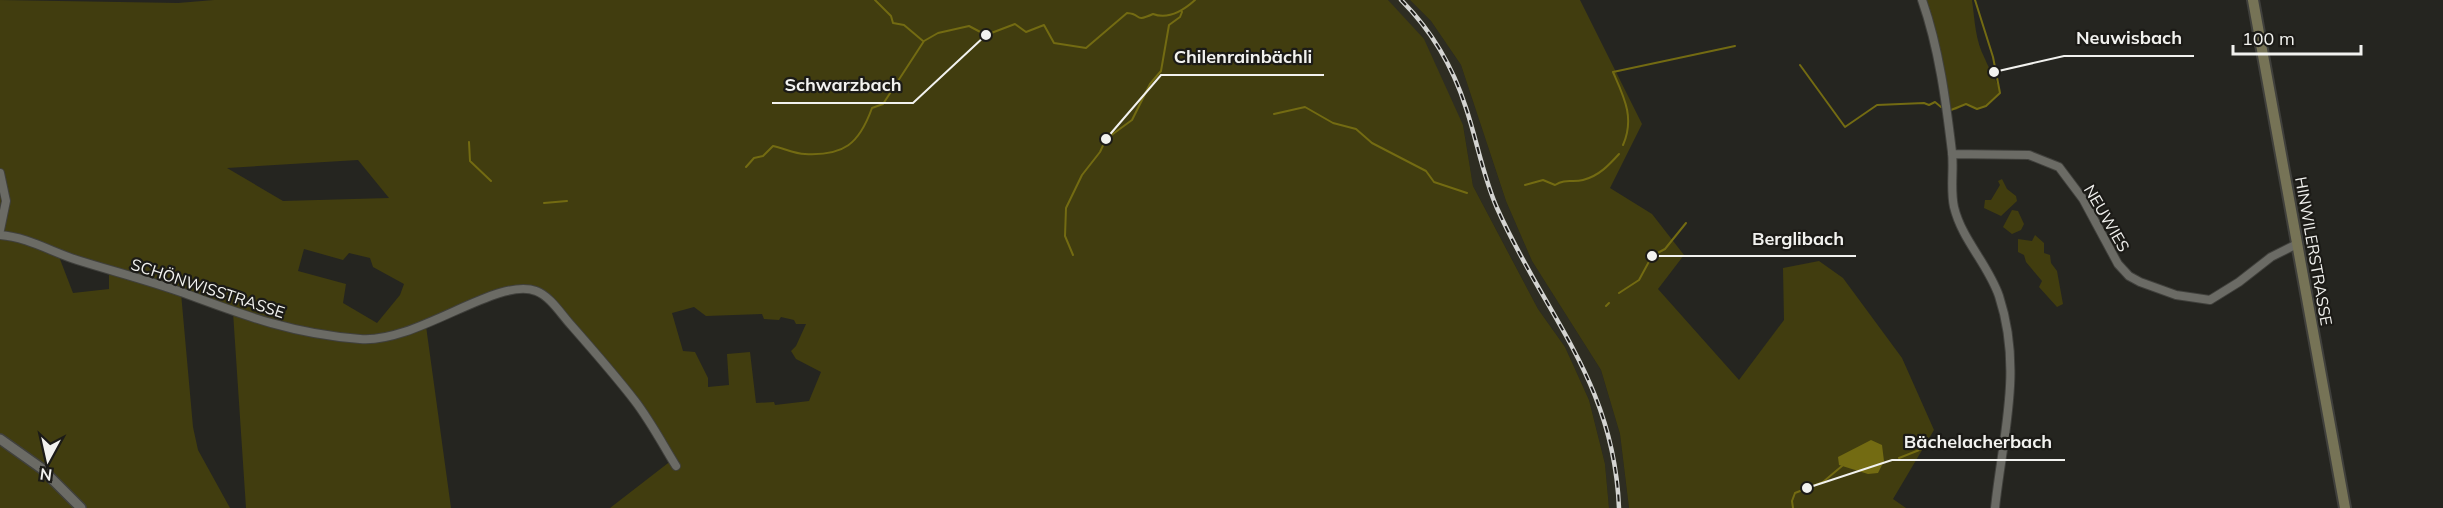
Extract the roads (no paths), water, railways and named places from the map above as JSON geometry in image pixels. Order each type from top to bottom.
[{"type":"main road","name":"HINWILERSTRASSE","points":[[2253,0],[2345,508]]},
{"type":"street","points":[[1922,0],[1935,45],[1952,154],[1953,197],[1958,222],[1998,292],[2010,339],[2012,384],[1995,508]]},
{"type":"street","name":"NEUWIES","points":[[1952,154],[2023,155],[2060,167],[2083,199],[2118,264],[2129,276],[2140,282],[2176,295],[2210,300],[2239,282],[2271,257],[2297,244]]},
{"type":"street","points":[[0,172],[6,201],[0,230]]},
{"type":"street","name":"SCHÖNWISSTRASSE","points":[[0,235],[11,236],[58,254],[181,292],[262,322],[357,339],[387,339],[407,333],[496,294],[522,288],[534,290],[549,300],[636,402],[676,466]]},
{"type":"street","points":[[0,439],[41,468],[81,508]]},
{"type":"waterway","points":[[875,0],[891,16],[893,23],[904,25],[923,41]]},
{"type":"waterway","points":[[746,167],[754,158],[763,156],[773,146],[801,154],[819,154],[840,150],[848,145],[862,131],[872,108],[883,104],[924,41],[938,33],[969,26],[986,35],[1015,24],[1026,32],[1044,25],[1054,43],[1086,48],[1127,13],[1140,18],[1153,14],[1165,16],[1181,10],[1195,0]]},
{"type":"waterway","points":[[1951,110],[1966,104],[1977,109],[1986,106],[2000,93],[1993,57],[1975,0]]},
{"type":"waterway","points":[[1073,255],[1065,236],[1066,208],[1082,175],[1100,152],[1106,139],[1132,120],[1150,84],[1161,71],[1169,25],[1180,17],[1182,12]]},
{"type":"waterway","points":[[1623,145],[1628,126],[1627,108],[1613,72],[1735,46]]},
{"type":"waterway","points":[[1800,65],[1845,127],[1877,105],[1924,103],[1929,105],[1935,102],[1941,107]]},
{"type":"waterway","points":[[1274,114],[1305,107],[1333,123],[1356,129],[1372,143],[1426,171],[1434,182],[1467,193]]},
{"type":"waterway","points":[[469,142],[470,161],[491,181]]},
{"type":"waterway","points":[[1525,185],[1543,180],[1555,185],[1589,178],[1603,170],[1619,154]]},
{"type":"waterway","points":[[544,203],[567,201]]},
{"type":"waterway","points":[[1619,293],[1639,280],[1652,256],[1665,249],[1686,223]]},
{"type":"waterway","points":[[1606,306],[1609,303]]},
{"type":"waterway","points":[[1899,458],[1932,445]]},
{"type":"waterway","points":[[1793,508],[1792,501],[1795,493],[1823,482],[1842,466]]},
{"type":"railway","points":[[1401,0],[1432,37],[1455,78],[1497,208],[1591,386],[1605,423],[1614,463],[1619,508]]},
{"type":"place","name":"Schwarzbach","points":[[986,35]]},
{"type":"place","name":"Neuwisbach","points":[[1994,72]]},
{"type":"place","name":"Chilenrainbächli","points":[[1106,139]]},
{"type":"place","name":"Berglibach","points":[[1652,256]]},
{"type":"place","name":"Bächelacherbach","points":[[1807,488]]}]
